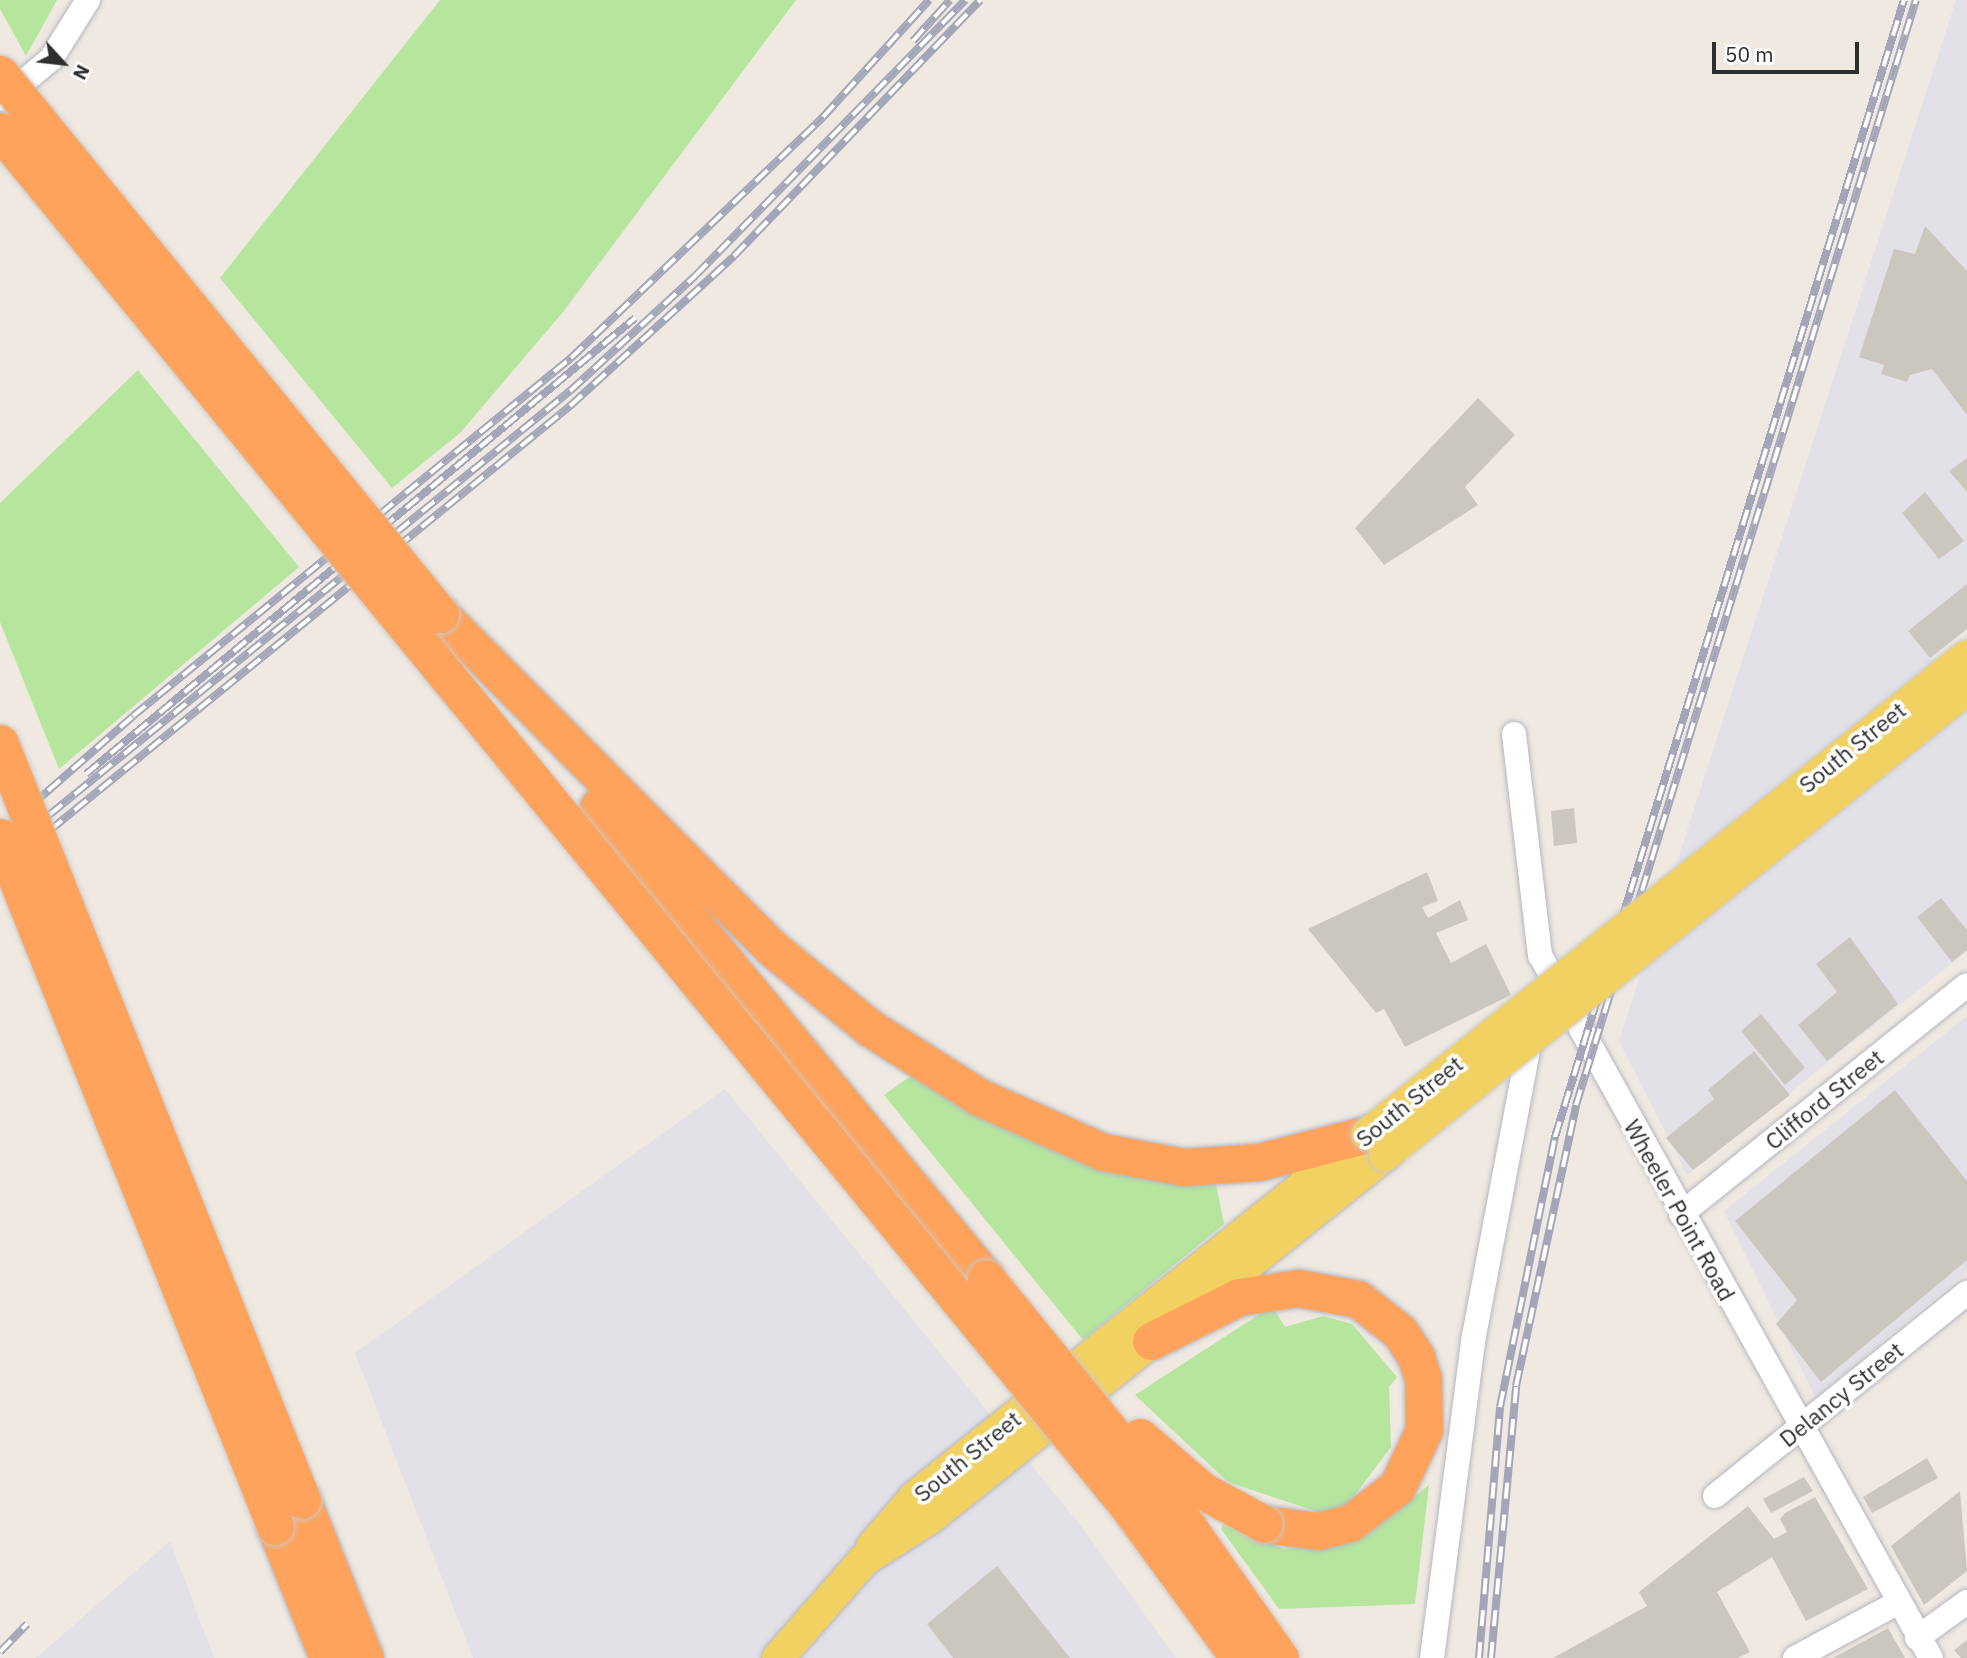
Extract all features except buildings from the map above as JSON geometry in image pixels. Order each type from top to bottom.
[{"type":"highway","points":[[0,74],[1188,1527],[1280,1658]]},
{"type":"highway","points":[[0,131],[1127,1505],[1239,1658]]},
{"type":"highway","points":[[440,614],[772,949],[870,1028],[979,1097],[1103,1152],[1184,1167],[1259,1162],[1376,1145]]},
{"type":"highway","points":[[0,743],[365,1658]]},
{"type":"highway","points":[[0,837],[328,1658]]},
{"type":"highway","points":[[986,1278],[1173,1468],[1222,1504],[1264,1524],[1318,1531],[1350,1523],[1397,1487],[1423,1430],[1423,1379],[1416,1357],[1400,1332],[1358,1299],[1298,1288],[1239,1297],[1151,1341]]},
{"type":"highway","points":[[275,1526],[313,1658]]},
{"type":"main road","name":"South Street","points":[[864,1560],[930,1518],[1151,1341],[1376,1145],[1967,656]]},
{"type":"main road","name":"South Street","points":[[778,1658],[915,1497],[1967,689]]},
{"type":"street","points":[[0,102],[51,59],[88,0]]},
{"type":"street","name":"Wheeler Point Road","points":[[1514,734],[1540,954],[1681,1214],[1924,1648]]},
{"type":"street","points":[[1432,1658],[1474,1336],[1529,1050],[1540,954]]},
{"type":"street","name":"Clifford Street","points":[[1681,1214],[1967,985]]},
{"type":"street","name":"Delancy Street","points":[[1715,1496],[1967,1293]]},
{"type":"street","points":[[1795,1658],[1897,1602]]},
{"type":"street","points":[[1924,1648],[1967,1602]]},
{"type":"shaded area","points":[[1956,0],[1967,0],[1967,629],[1931,658],[1967,704],[1967,951],[1687,1175],[1619,1041]]},
{"type":"shaded area","points":[[1967,1016],[1967,1272],[1815,1397],[1724,1211]]},
{"type":"shaded area","points":[[725,1089],[1081,1526],[1176,1658],[473,1658],[355,1353]]},
{"type":"shaded area","points":[[170,1541],[214,1658],[36,1658]]},
{"type":"green space","points":[[0,0],[57,0],[26,56],[0,9]]},
{"type":"green space","points":[[440,0],[796,0],[563,312],[460,433],[392,488],[220,278]]},
{"type":"green space","points":[[138,370],[299,567],[59,769],[0,622],[0,503]]},
{"type":"green space","points":[[912,1075],[1158,1180],[1216,1184],[1224,1224],[1083,1340],[884,1095]]},
{"type":"green space","points":[[1272,1306],[1285,1327],[1323,1316],[1352,1324],[1397,1377],[1389,1387],[1391,1447],[1348,1504],[1327,1515],[1228,1482],[1135,1395]]},
{"type":"green space","points":[[1429,1485],[1415,1604],[1279,1609],[1221,1529],[1223,1524],[1284,1549],[1330,1546],[1384,1522]]},
{"type":"railway","points":[[0,833],[133,716],[571,358],[823,117],[929,0]]},
{"type":"railway","points":[[913,41],[950,0]]},
{"type":"railway","points":[[0,855],[570,391],[696,275],[965,0]]},
{"type":"railway","points":[[0,871],[570,406],[734,256],[980,0]]},
{"type":"railway","points":[[1479,1658],[1500,1407],[1555,1137],[1904,0]]},
{"type":"railway","points":[[1491,1658],[1516,1386],[1576,1105],[1916,0]]},
{"type":"railway","points":[[86,774],[635,318]]},
{"type":"railway","points":[[0,1652],[27,1624]]}]
